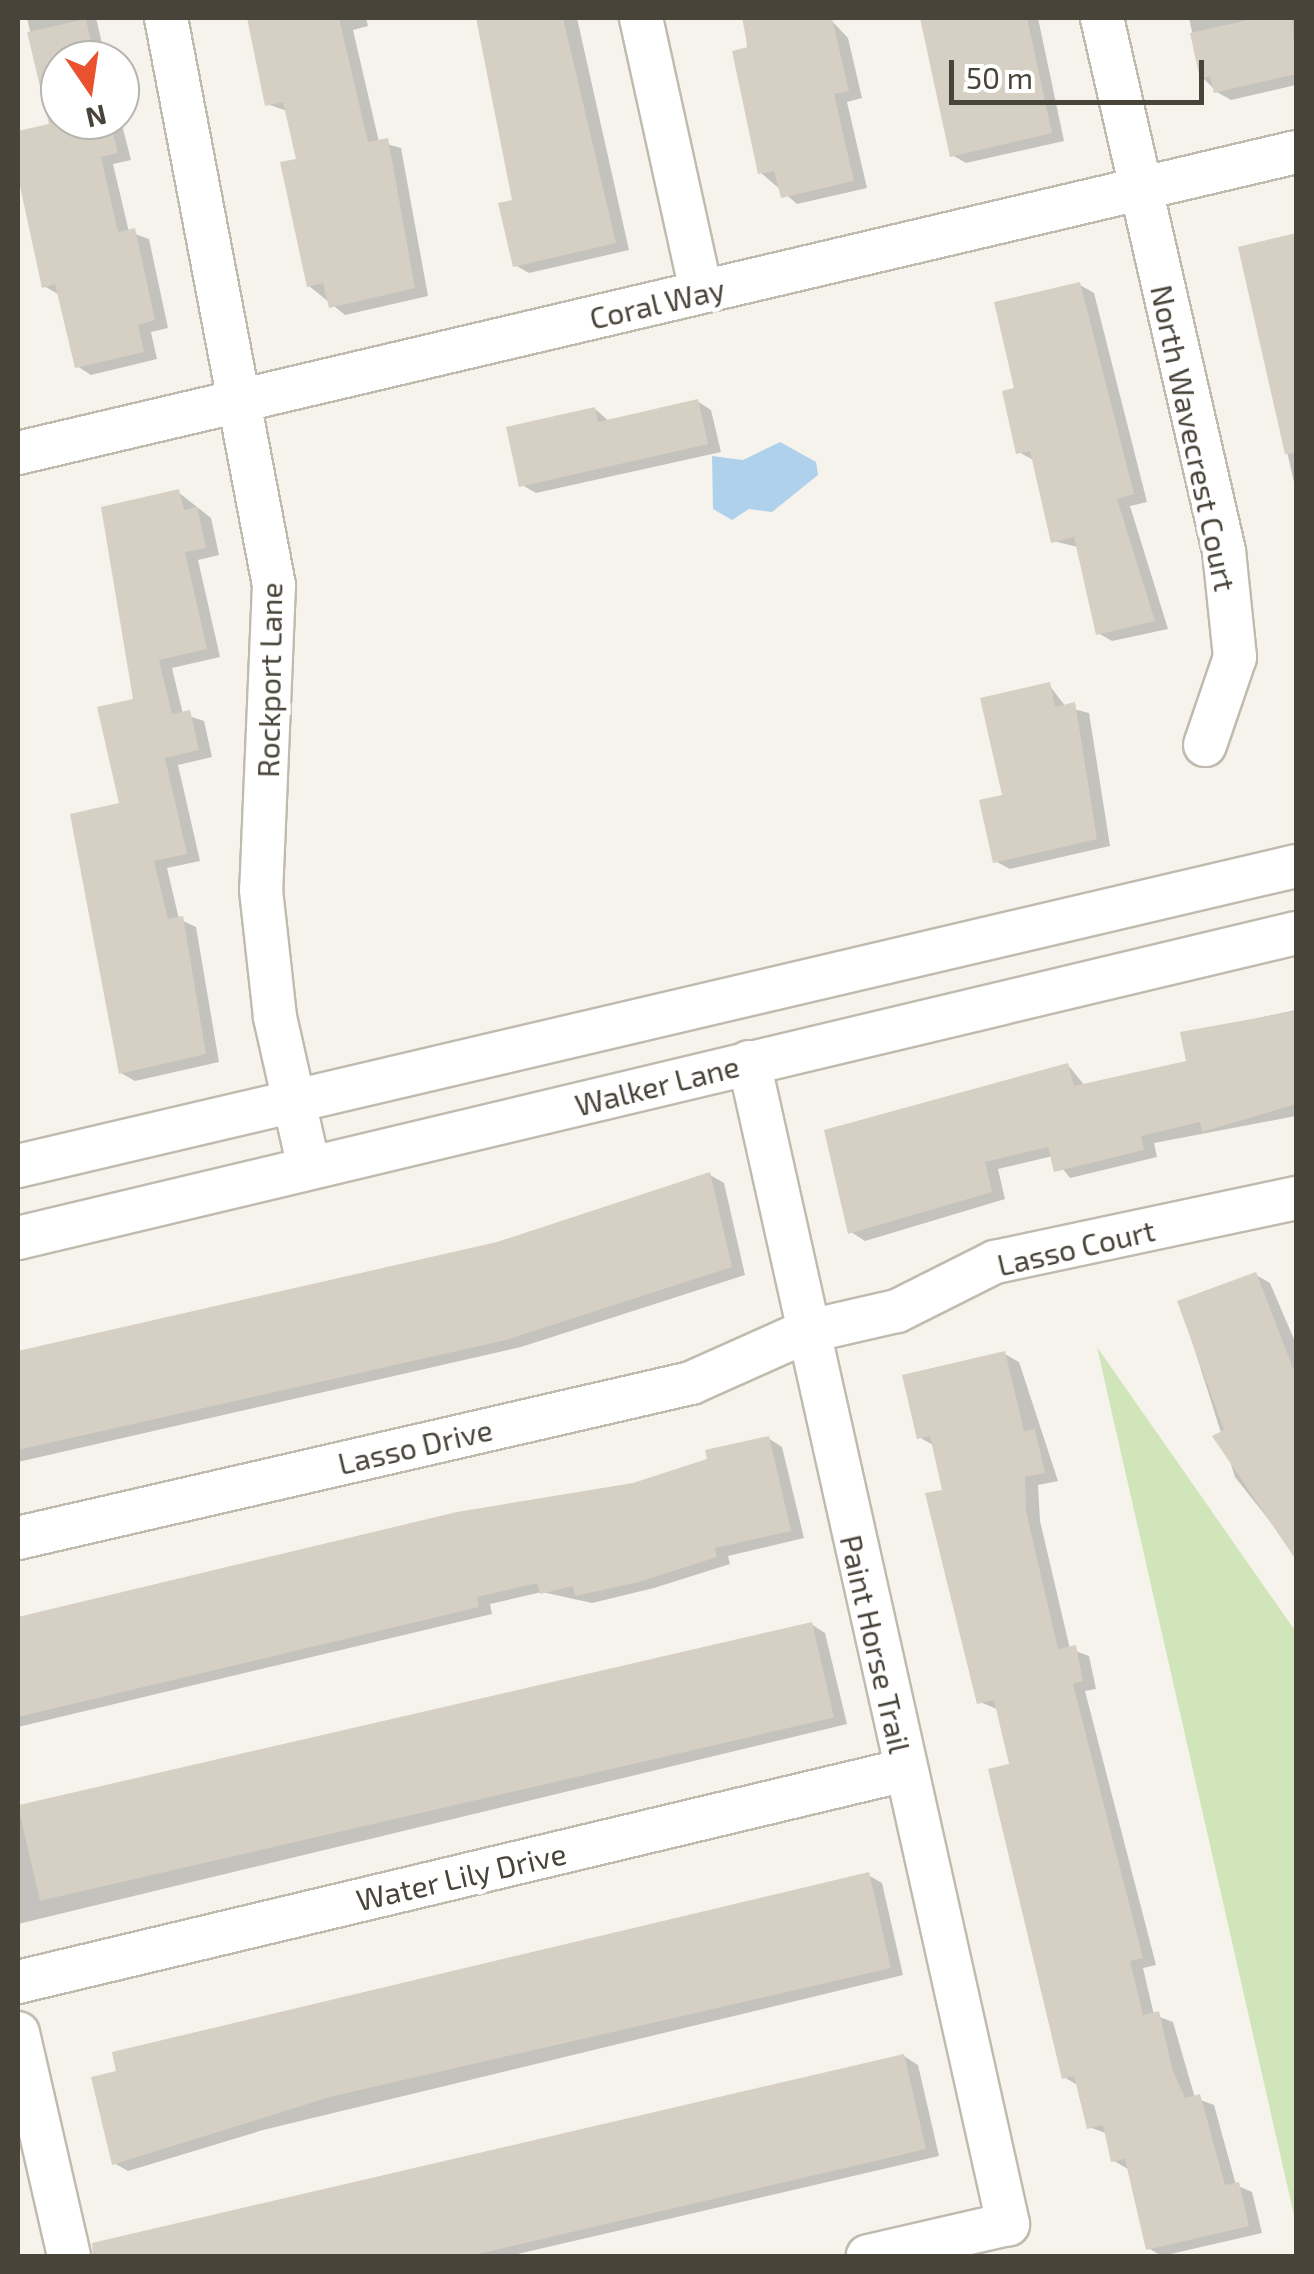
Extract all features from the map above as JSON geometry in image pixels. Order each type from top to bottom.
[{"type":"street","name":"Rockport Lane","points":[[166,18],[242,400],[274,585],[261,890],[300,1138]]},
{"type":"street","points":[[641,18],[701,292]]},
{"type":"street","name":"North Wavecrest Court","points":[[1102,18],[1224,551],[1235,657],[1206,745]]},
{"type":"street","name":"Coral Way","points":[[18,453],[1296,152]]},
{"type":"street","name":"Walker Lane","points":[[300,1138],[1296,866]]},
{"type":"street","name":"Walker Lane","points":[[18,1166],[300,1138],[749,1062],[1296,933]]},
{"type":"street","name":"Paint Horse Trail","points":[[749,1062],[805,1332],[1008,2224],[868,2256]]},
{"type":"street","points":[[31,1235],[80,1202],[300,1138]]},
{"type":"street","name":"Lasso Court","points":[[805,1332],[897,1311],[995,1262],[1296,1198]]},
{"type":"street","name":"Lasso Drive","points":[[18,1538],[691,1383],[805,1332]]},
{"type":"street","name":"Water Lily Drive","points":[[18,1982],[905,1770]]},
{"type":"street","points":[[18,2033],[69,2256]]},
{"type":"green space","points":[[1097,1347],[1296,1632],[1296,2224]]},
{"type":"water","points":[[780,442],[816,462],[818,475],[772,512],[749,509],[732,520],[713,509],[712,456],[743,460]]},
{"type":"building","points":[[247,18],[339,18],[368,142],[388,138],[415,288],[329,308],[323,283],[307,287],[280,162],[296,159],[283,102],[265,106]]},
{"type":"building","points":[[476,18],[563,18],[616,243],[513,267],[498,203],[512,200]]},
{"type":"building","points":[[742,18],[832,18],[849,91],[834,94],[854,181],[781,198],[774,171],[758,174],[732,51],[748,47]]},
{"type":"building","points":[[920,18],[1027,18],[1052,133],[950,157]]},
{"type":"building","points":[[1257,18],[1292,18],[1296,74],[1214,93],[1210,76],[1200,79],[1190,33]]},
{"type":"building","points":[[86,19],[91,40],[40,40],[40,86],[27,32]]},
{"type":"building","points":[[40,126],[40,140],[115,140],[118,153],[101,157],[118,232],[135,228],[155,320],[138,325],[144,352],[75,368],[55,284],[42,288],[18,177],[18,131]]},
{"type":"building","points":[[1296,233],[1296,453],[1285,454],[1238,247]]},
{"type":"building","points":[[1080,282],[1134,494],[1117,499],[1155,621],[1096,635],[1074,537],[1051,543],[1030,451],[1016,454],[1002,391],[1014,388],[994,302]]},
{"type":"building","points":[[698,399],[708,444],[519,487],[506,427],[595,407],[598,422]]},
{"type":"building","points":[[179,489],[184,510],[197,507],[206,548],[185,552],[207,649],[159,660],[172,714],[190,710],[199,750],[165,758],[187,854],[154,861],[168,919],[183,916],[206,1054],[119,1074],[70,814],[119,803],[97,707],[133,699],[101,507]]},
{"type":"building","points":[[1050,682],[1055,707],[1075,702],[1097,839],[993,863],[979,800],[1002,795],[980,698]]},
{"type":"building","points":[[1296,1011],[1296,1104],[1202,1132],[1200,1122],[1141,1136],[1144,1150],[1054,1172],[1048,1147],[985,1162],[992,1192],[848,1234],[824,1130],[1068,1063],[1074,1086],[1186,1061],[1180,1032]]},
{"type":"building","points":[[710,1172],[732,1267],[506,1340],[18,1450],[18,1351],[497,1242]]},
{"type":"building","points":[[1256,1272],[1296,1376],[1296,1560],[1212,1436],[1224,1430],[1177,1301]]},
{"type":"building","points":[[1005,1351],[1024,1431],[1035,1429],[1045,1473],[1025,1477],[1026,1511],[1058,1649],[1076,1645],[1083,1681],[1073,1684],[1143,1958],[1130,1961],[1143,2015],[1159,2011],[1172,2068],[1185,2098],[1200,2094],[1225,2185],[1239,2182],[1249,2226],[1146,2250],[1125,2159],[1111,2162],[1103,2125],[1087,2129],[1074,2076],[1062,2079],[988,1769],[1009,1764],[994,1700],[977,1704],[925,1493],[942,1490],[930,1436],[917,1439],[902,1375]]},
{"type":"building","points":[[769,1436],[791,1531],[715,1548],[717,1557],[639,1582],[575,1596],[573,1586],[540,1594],[537,1583],[477,1597],[479,1607],[18,1717],[18,1617],[457,1512],[633,1483],[707,1459],[705,1450]]},
{"type":"building","points":[[812,1622],[834,1717],[40,1901],[18,1805]]},
{"type":"building","points":[[869,1872],[891,1968],[330,2097],[112,2165],[91,2077],[116,2071],[112,2052]]},
{"type":"building","points":[[904,2054],[926,2149],[470,2256],[93,2256],[92,2243]]}]
